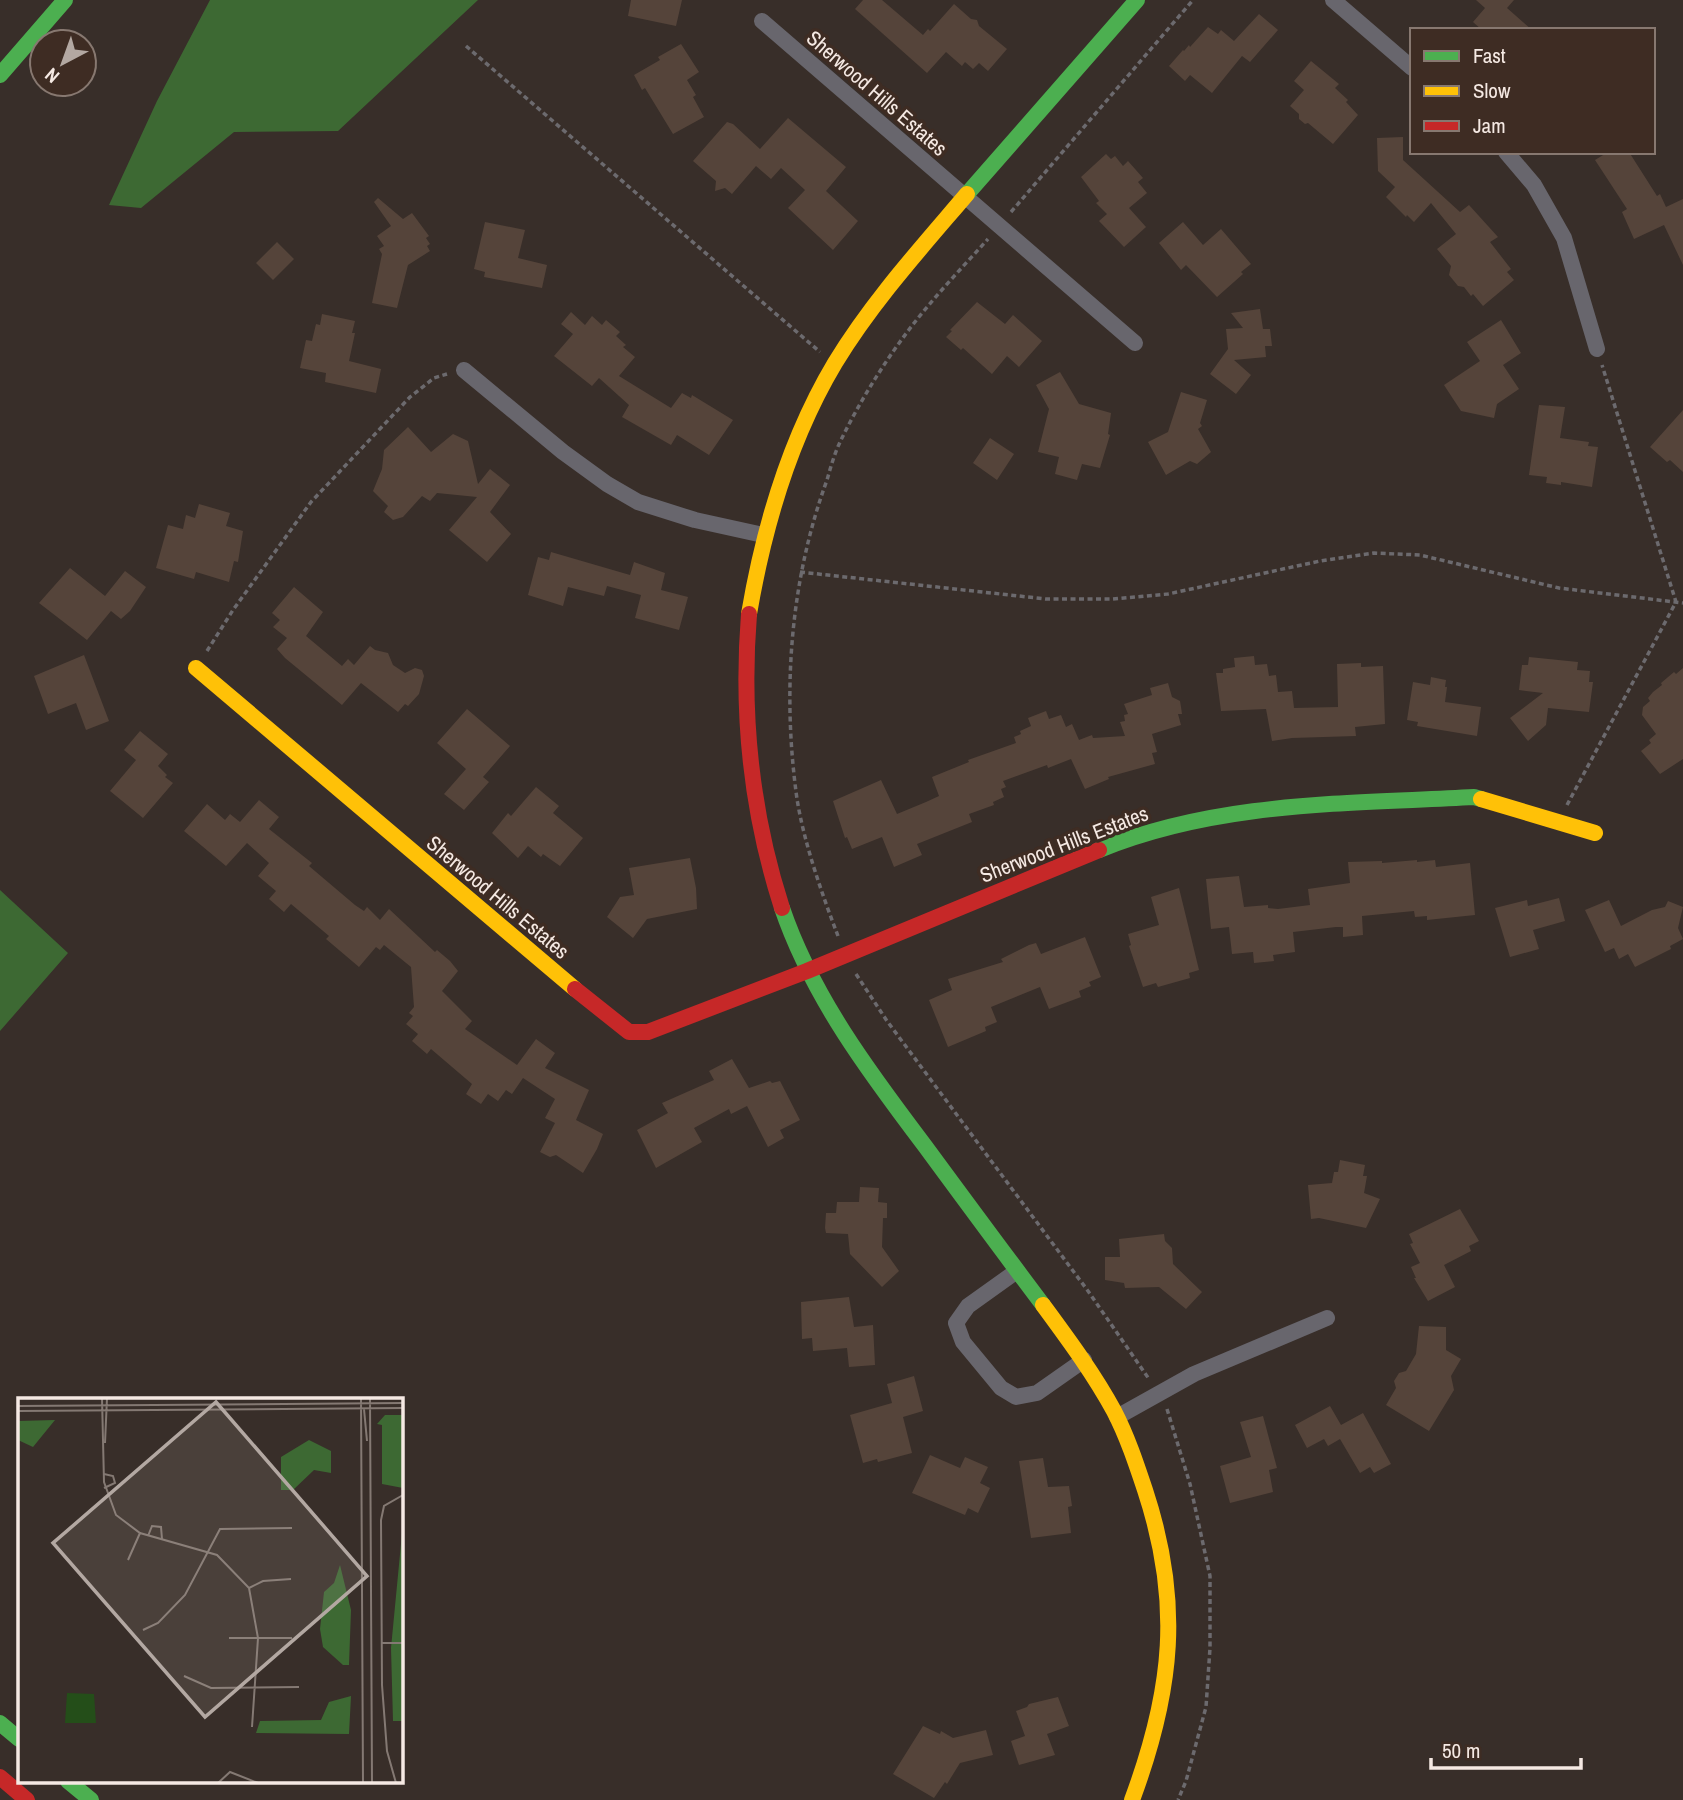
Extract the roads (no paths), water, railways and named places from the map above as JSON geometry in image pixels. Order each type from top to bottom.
[{"type":"street","points":[[0,75],[65,0]]},
{"type":"street","points":[[1132,1800],[1147,1763],[1162,1697],[1169,1644],[1168,1590],[1159,1534],[1140,1474],[1117,1417],[1084,1360],[863,1062],[807,971],[777,891],[755,811],[745,728],[752,583],[762,534],[784,470],[825,380],[867,316],[965,196],[1137,0]]},
{"type":"street","points":[[1333,0],[1410,66]]},
{"type":"street","name":"Sherwood Hills Estates","points":[[762,21],[1135,343]]},
{"type":"street","points":[[1508,154],[1534,185],[1564,238],[1597,349]]},
{"type":"street","points":[[464,370],[563,452],[607,484],[638,502],[695,520],[762,534]]},
{"type":"street","name":"Sherwood Hills Estates","points":[[196,667],[610,1019],[629,1032],[648,1032],[807,971],[1121,841],[1172,825],[1265,808],[1475,797],[1595,833]]},
{"type":"street","points":[[1017,1271],[968,1306],[956,1323],[963,1342],[1001,1388],[1016,1397],[1037,1394],[1084,1360]]},
{"type":"street","points":[[1117,1417],[1194,1374],[1327,1318]]},
{"type":"street","points":[[0,1723],[18,1738]]},
{"type":"street","points":[[0,1777],[27,1800]]},
{"type":"street","points":[[70,1783],[91,1800]]}]
